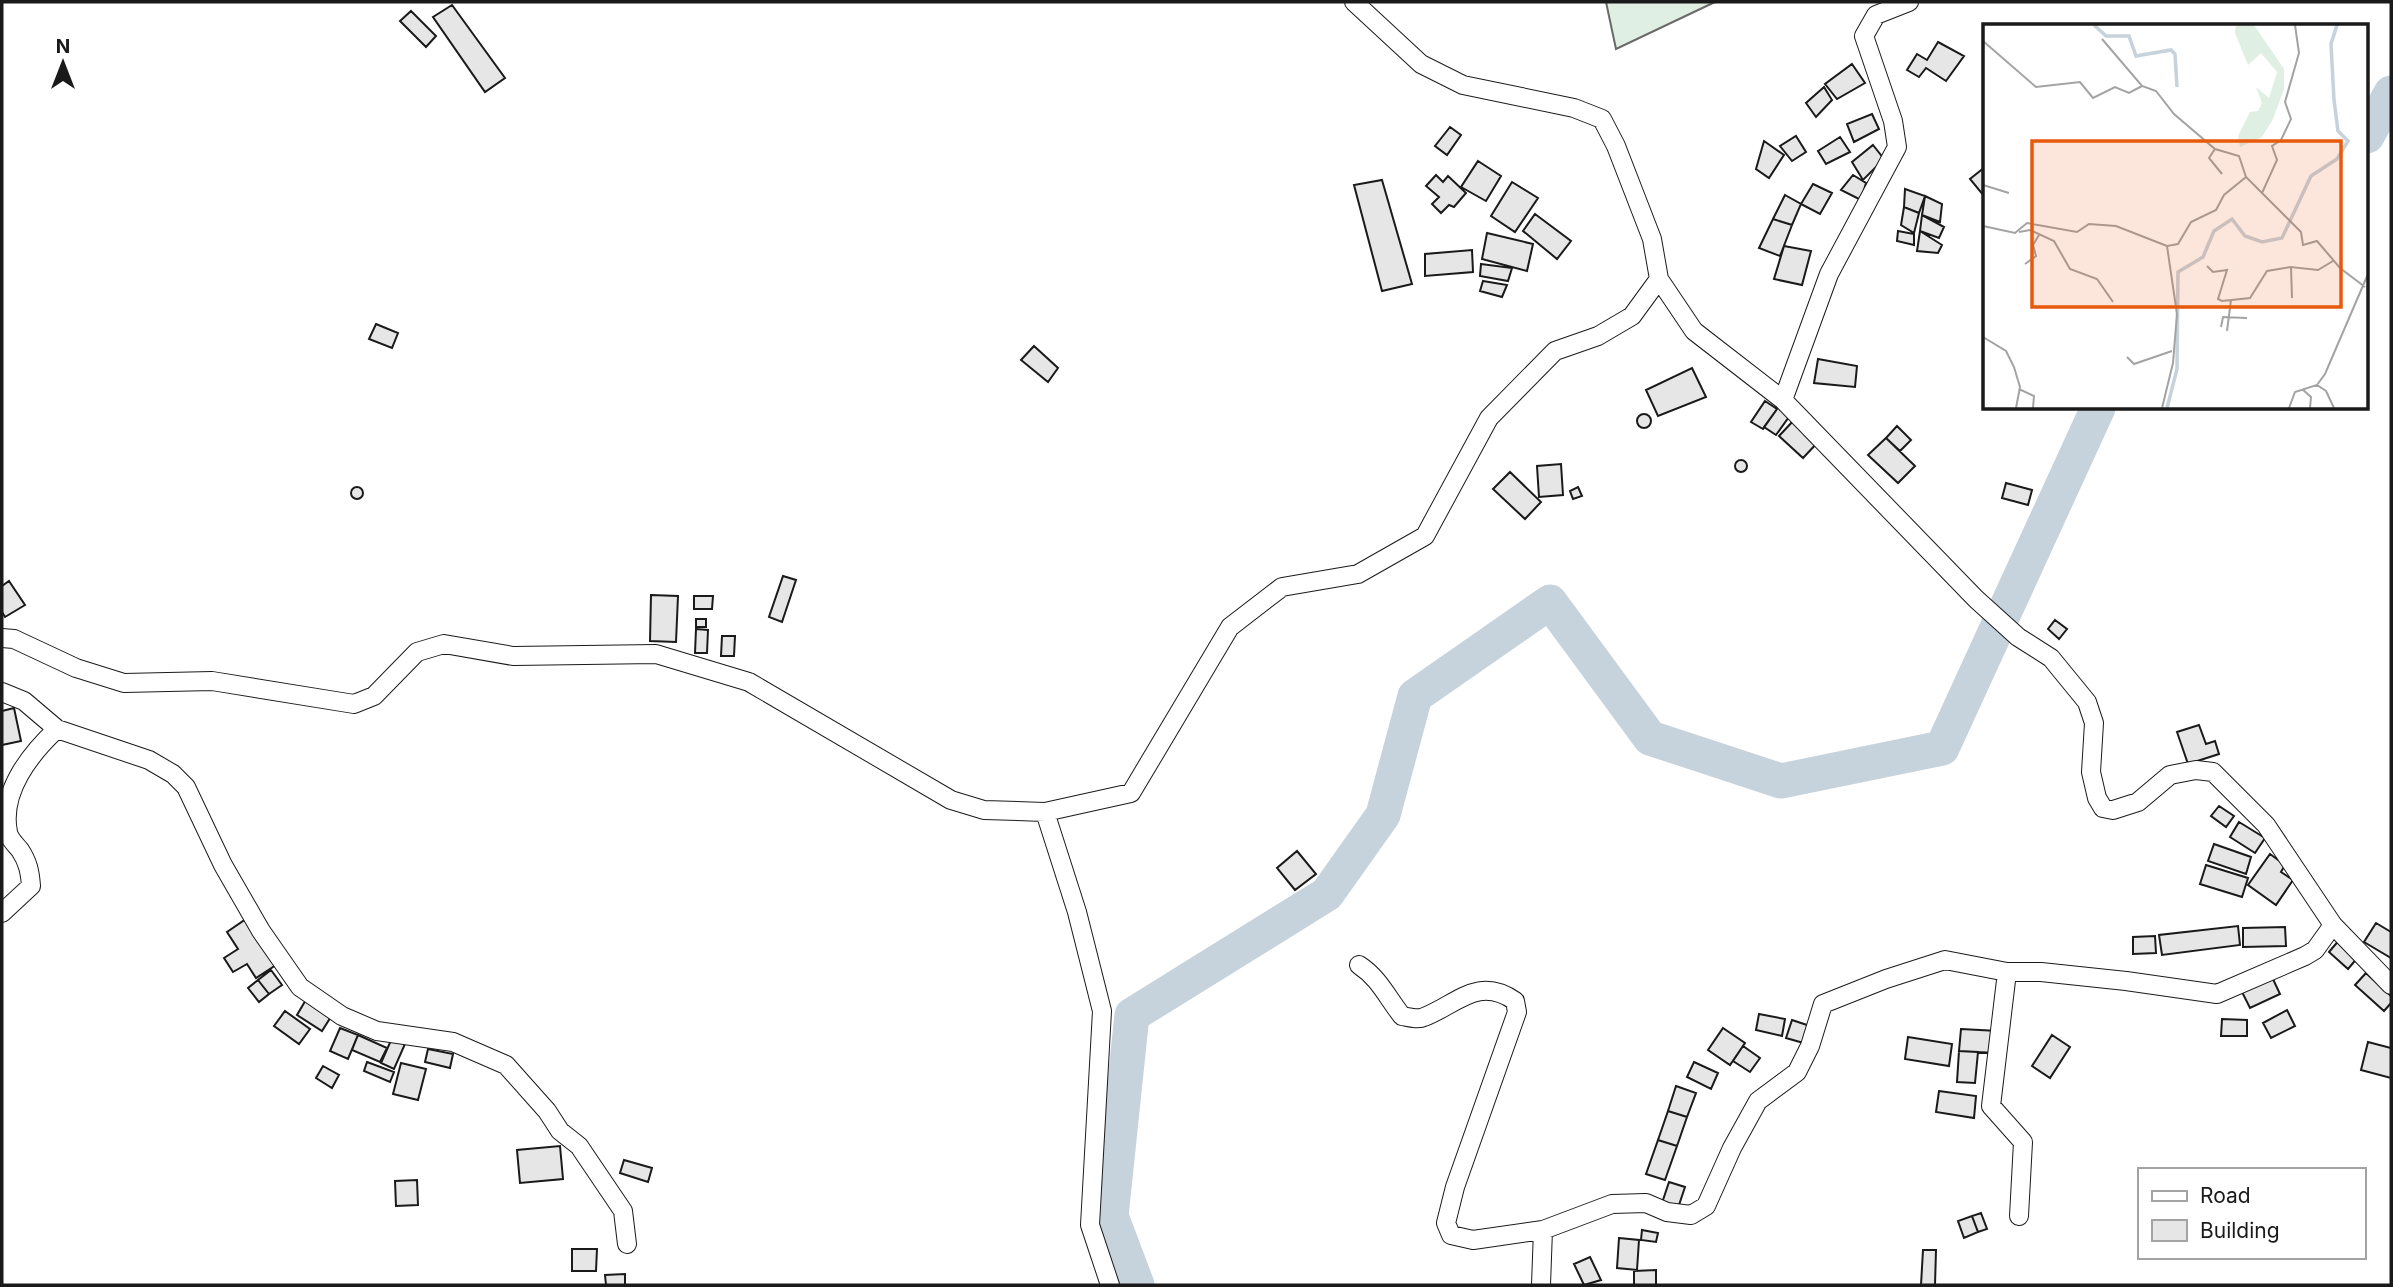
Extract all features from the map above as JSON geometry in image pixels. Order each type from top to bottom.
[{"type":"street","points":[[1354,2],[1421,64],[1463,85],[1574,108],[1602,119],[1616,146],[1651,239],[1659,279],[1694,331],[1783,400],[1976,599],[2018,637],[2051,658],[2087,702],[2094,723],[2091,772],[2097,798],[2103,808],[2113,810],[2138,802],[2170,775],[2196,771],[2213,772],[2266,825],[2333,925],[2391,985]]},
{"type":"street","points":[[1783,400],[1829,274],[1897,147],[1893,121],[1864,36],[1876,15],[1909,2]]},
{"type":"street","points":[[2,638],[14,639],[76,668],[124,683],[212,681],[354,704],[374,696],[417,652],[444,644],[513,656],[656,654],[749,682],[951,800],[984,810],[1045,813],[1131,793],[1230,628],[1282,587],[1358,574],[1425,536],[1489,418],[1555,351],[1598,337],[1632,316],[1659,279]]},
{"type":"street","points":[[2,692],[24,701],[57,729],[160,765],[186,787],[223,865],[261,931],[300,986],[342,1016],[377,1031],[453,1042],[506,1065],[547,1111],[559,1130],[579,1146],[623,1211],[626,1244]]},
{"type":"street","points":[[2,913],[31,886],[30,869],[8,834],[7,807],[21,769],[33,751],[57,729]]},
{"type":"street","points":[[1045,813],[1077,912],[1102,1011],[1090,1225],[1110,1285]]},
{"type":"street","points":[[1359,965],[1376,977],[1386,996],[1402,1016],[1422,1018],[1475,990],[1503,992],[1515,1001],[1517,1012],[1455,1187],[1446,1223],[1451,1235],[1473,1240],[1544,1230],[1612,1203],[1646,1203],[1667,1212],[1691,1215],[1706,1206],[1732,1148],[1758,1101],[1797,1072],[1810,1046],[1823,1004],[1886,979],[1945,960],[2007,972],[2041,972],[2126,981],[2217,995],[2315,950],[2333,925]]},
{"type":"street","points":[[2007,972],[1992,1106],[2023,1142],[2019,1216]]},
{"type":"street","points":[[1541,1285],[1544,1230]]},
{"type":"green space","points":[[1606,2],[1715,2],[1616,49]]},
{"type":"building","points":[[452,5],[505,78],[485,92],[433,17]]},
{"type":"building","points":[[411,11],[436,36],[426,47],[400,21]]},
{"type":"building","points":[[1938,42],[1964,56],[1946,81],[1926,68],[1919,77],[1907,70],[1917,54],[1927,60]]},
{"type":"building","points":[[1852,64],[1865,83],[1837,99],[1825,84]]},
{"type":"building","points":[[1824,87],[1832,100],[1816,117],[1806,103]]},
{"type":"building","points":[[1872,114],[1879,129],[1854,142],[1847,124]]},
{"type":"building","points":[[1450,127],[1461,135],[1447,155],[1435,146]]},
{"type":"building","points":[[1796,136],[1806,152],[1792,161],[1780,146]]},
{"type":"building","points":[[1840,137],[1850,152],[1826,164],[1818,151]]},
{"type":"building","points":[[1764,141],[1784,155],[1769,178],[1756,169]]},
{"type":"building","points":[[1873,145],[1884,159],[1863,180],[1852,162]]},
{"type":"building","points":[[1478,161],[1501,176],[1486,201],[1461,187]]},
{"type":"building","points":[[1983,169],[1983,195],[1970,179]]},
{"type":"building","points":[[1436,175],[1443,182],[1448,176],[1466,193],[1454,207],[1449,205],[1441,213],[1432,204],[1439,197],[1426,186]]},
{"type":"building","points":[[1853,175],[1866,183],[1861,200],[1841,190]]},
{"type":"building","points":[[1382,180],[1412,284],[1382,291],[1354,185]]},
{"type":"building","points":[[1512,182],[1538,198],[1515,232],[1491,216]]},
{"type":"building","points":[[1813,184],[1832,193],[1820,214],[1801,204]]},
{"type":"building","points":[[1905,189],[1925,196],[1919,213],[1904,207]]},
{"type":"building","points":[[1785,195],[1801,204],[1792,225],[1773,219]]},
{"type":"building","points":[[1925,196],[1942,204],[1940,222],[1922,215]]},
{"type":"building","points":[[1904,207],[1919,213],[1914,233],[1901,225]]},
{"type":"building","points":[[1535,214],[1571,241],[1557,259],[1523,231]]},
{"type":"building","points":[[1922,215],[1944,227],[1939,238],[1920,231]]},
{"type":"building","points":[[1773,219],[1792,225],[1780,256],[1759,248]]},
{"type":"building","points":[[1898,231],[1914,234],[1914,245],[1897,241]]},
{"type":"building","points":[[1920,231],[1942,245],[1938,253],[1917,251]]},
{"type":"building","points":[[1487,233],[1533,244],[1527,271],[1482,259]]},
{"type":"building","points":[[1784,246],[1811,251],[1802,285],[1774,279]]},
{"type":"building","points":[[1472,250],[1473,272],[1425,276],[1425,254]]},
{"type":"building","points":[[1481,264],[1512,268],[1508,281],[1480,276]]},
{"type":"building","points":[[1483,281],[1507,285],[1502,297],[1480,291]]},
{"type":"building","points":[[376,324],[398,333],[392,348],[369,339]]},
{"type":"building","points":[[1034,346],[1058,368],[1048,382],[1021,360]]},
{"type":"building","points":[[1818,359],[1857,366],[1855,387],[1814,383]]},
{"type":"building","points":[[1692,368],[1706,397],[1658,416],[1646,390]]},
{"type":"building","points":[[1765,401],[1777,409],[1763,429],[1751,422]]},
{"type":"building","points":[[1776,404],[1791,414],[1776,435],[1764,427],[1777,409]]},
{"type":"building","points":[[1644,414],[1649,416],[1649,426],[1644,428],[1639,426],[1637,421],[1639,416]]},
{"type":"building","points":[[1795,419],[1819,441],[1803,458],[1779,436]]},
{"type":"building","points":[[1897,426],[1911,440],[1900,451],[1886,438]]},
{"type":"building","points":[[1886,438],[1915,466],[1898,483],[1868,455]]},
{"type":"building","points":[[1741,460],[1747,466],[1741,472],[1735,466]]},
{"type":"building","points":[[1561,464],[1563,495],[1539,497],[1537,466]]},
{"type":"building","points":[[1510,472],[1541,502],[1525,519],[1493,489]]},
{"type":"building","points":[[2006,483],[2032,490],[2028,505],[2002,498]]},
{"type":"building","points":[[357,487],[363,493],[357,499],[351,493]]},
{"type":"building","points":[[1578,487],[1582,496],[1573,499],[1570,491]]},
{"type":"building","points":[[783,576],[796,580],[782,622],[769,617]]},
{"type":"building","points":[[9,581],[25,605],[5,617],[2,612],[2,586]]},
{"type":"building","points":[[651,595],[678,596],[676,642],[650,641]]},
{"type":"building","points":[[694,596],[713,596],[712,609],[694,609]]},
{"type":"building","points":[[696,619],[706,619],[706,627],[696,627]]},
{"type":"building","points":[[2055,620],[2067,629],[2059,639],[2048,629]]},
{"type":"building","points":[[696,629],[708,630],[707,653],[695,653]]},
{"type":"building","points":[[722,636],[735,636],[734,656],[721,656]]},
{"type":"building","points":[[14,708],[21,741],[2,745],[2,711]]},
{"type":"building","points":[[2199,725],[2206,744],[2215,741],[2219,754],[2188,764],[2177,732]]},
{"type":"building","points":[[2219,806],[2234,816],[2226,827],[2211,816]]},
{"type":"building","points":[[2239,822],[2265,838],[2255,853],[2230,837]]},
{"type":"building","points":[[2214,844],[2251,857],[2246,874],[2208,861]]},
{"type":"building","points":[[1297,851],[1316,874],[1295,890],[1277,868]]},
{"type":"building","points":[[2270,854],[2285,865],[2281,872],[2293,880],[2276,905],[2248,885]]},
{"type":"building","points":[[2206,865],[2248,878],[2242,897],[2200,884]]},
{"type":"building","points":[[246,919],[276,965],[256,978],[247,964],[233,972],[224,958],[238,949],[227,932]]},
{"type":"building","points":[[2376,923],[2391,932],[2391,958],[2364,942]]},
{"type":"building","points":[[2238,926],[2240,945],[2162,955],[2159,935]]},
{"type":"building","points":[[2285,927],[2286,946],[2243,947],[2243,928]]},
{"type":"building","points":[[2155,936],[2156,953],[2133,954],[2133,937]]},
{"type":"building","points":[[2340,939],[2359,956],[2348,969],[2329,952]]},
{"type":"building","points":[[271,970],[282,985],[269,994],[258,980]]},
{"type":"building","points":[[2366,973],[2391,996],[2391,1003],[2384,1011],[2355,985]]},
{"type":"building","points":[[2272,977],[2280,994],[2250,1008],[2242,992]]},
{"type":"building","points":[[258,980],[269,994],[259,1002],[248,988]]},
{"type":"building","points":[[307,998],[332,1015],[322,1031],[297,1015]]},
{"type":"building","points":[[2287,1010],[2295,1026],[2271,1038],[2263,1023]]},
{"type":"building","points":[[285,1011],[310,1029],[299,1044],[274,1026]]},
{"type":"building","points":[[1759,1014],[1785,1019],[1782,1036],[1756,1030]]},
{"type":"building","points":[[2222,1019],[2247,1020],[2247,1036],[2221,1036]]},
{"type":"building","points":[[1792,1020],[1813,1027],[1807,1044],[1786,1038]]},
{"type":"building","points":[[340,1028],[358,1035],[348,1059],[330,1051]]},
{"type":"building","points":[[1723,1028],[1745,1043],[1730,1065],[1708,1050]]},
{"type":"building","points":[[1961,1029],[1998,1031],[1996,1053],[1959,1051]]},
{"type":"building","points":[[358,1035],[387,1048],[380,1062],[352,1050]]},
{"type":"building","points":[[2052,1035],[2070,1047],[2050,1078],[2032,1066]]},
{"type":"building","points":[[1908,1037],[1952,1044],[1949,1066],[1905,1059]]},
{"type":"building","points":[[392,1038],[405,1044],[394,1069],[381,1063]]},
{"type":"building","points":[[2368,1042],[2391,1048],[2391,1078],[2361,1070]]},
{"type":"building","points":[[1743,1046],[1760,1058],[1750,1072],[1733,1061]]},
{"type":"building","points":[[428,1049],[453,1054],[450,1068],[425,1062]]},
{"type":"building","points":[[1959,1051],[1978,1052],[1975,1083],[1957,1082]]},
{"type":"building","points":[[367,1062],[394,1072],[390,1082],[364,1071]]},
{"type":"building","points":[[1694,1062],[1718,1073],[1711,1089],[1687,1077]]},
{"type":"building","points":[[401,1063],[426,1069],[418,1100],[393,1094]]},
{"type":"building","points":[[323,1066],[339,1075],[332,1088],[316,1078]]},
{"type":"building","points":[[1676,1086],[1696,1093],[1687,1117],[1668,1111]]},
{"type":"building","points":[[1939,1091],[1976,1096],[1974,1118],[1936,1112]]},
{"type":"building","points":[[1668,1111],[1687,1117],[1677,1146],[1658,1140]]},
{"type":"building","points":[[1658,1140],[1677,1146],[1665,1180],[1646,1174]]},
{"type":"building","points":[[560,1146],[563,1179],[520,1183],[517,1150]]},
{"type":"building","points":[[624,1160],[652,1168],[648,1182],[620,1173]]},
{"type":"building","points":[[417,1180],[418,1205],[396,1206],[395,1181]]},
{"type":"building","points":[[1669,1182],[1685,1187],[1678,1208],[1662,1203]]},
{"type":"building","points":[[1981,1213],[1987,1229],[1978,1232],[1972,1216]]},
{"type":"building","points":[[1972,1216],[1978,1232],[1964,1238],[1958,1221]]},
{"type":"building","points":[[1642,1230],[1658,1233],[1656,1242],[1641,1240]]},
{"type":"building","points":[[1619,1238],[1639,1240],[1637,1270],[1617,1268]]},
{"type":"building","points":[[572,1249],[597,1249],[596,1271],[572,1271]]},
{"type":"building","points":[[1923,1250],[1936,1250],[1935,1285],[1921,1285]]},
{"type":"building","points":[[1590,1257],[1601,1280],[1584,1285],[1574,1264]]},
{"type":"building","points":[[1656,1270],[1656,1285],[1634,1285],[1634,1271]]},
{"type":"building","points":[[625,1274],[625,1285],[606,1285],[605,1275]]},
{"type":"waterway","points":[[2368,134],[2391,93]]},
{"type":"waterway","points":[[1137,1285],[1111,1216],[1132,1015],[1327,894],[1383,815],[1415,696],[1550,602],[1650,738],[1781,781],[1942,748],[2097,410]]}]
